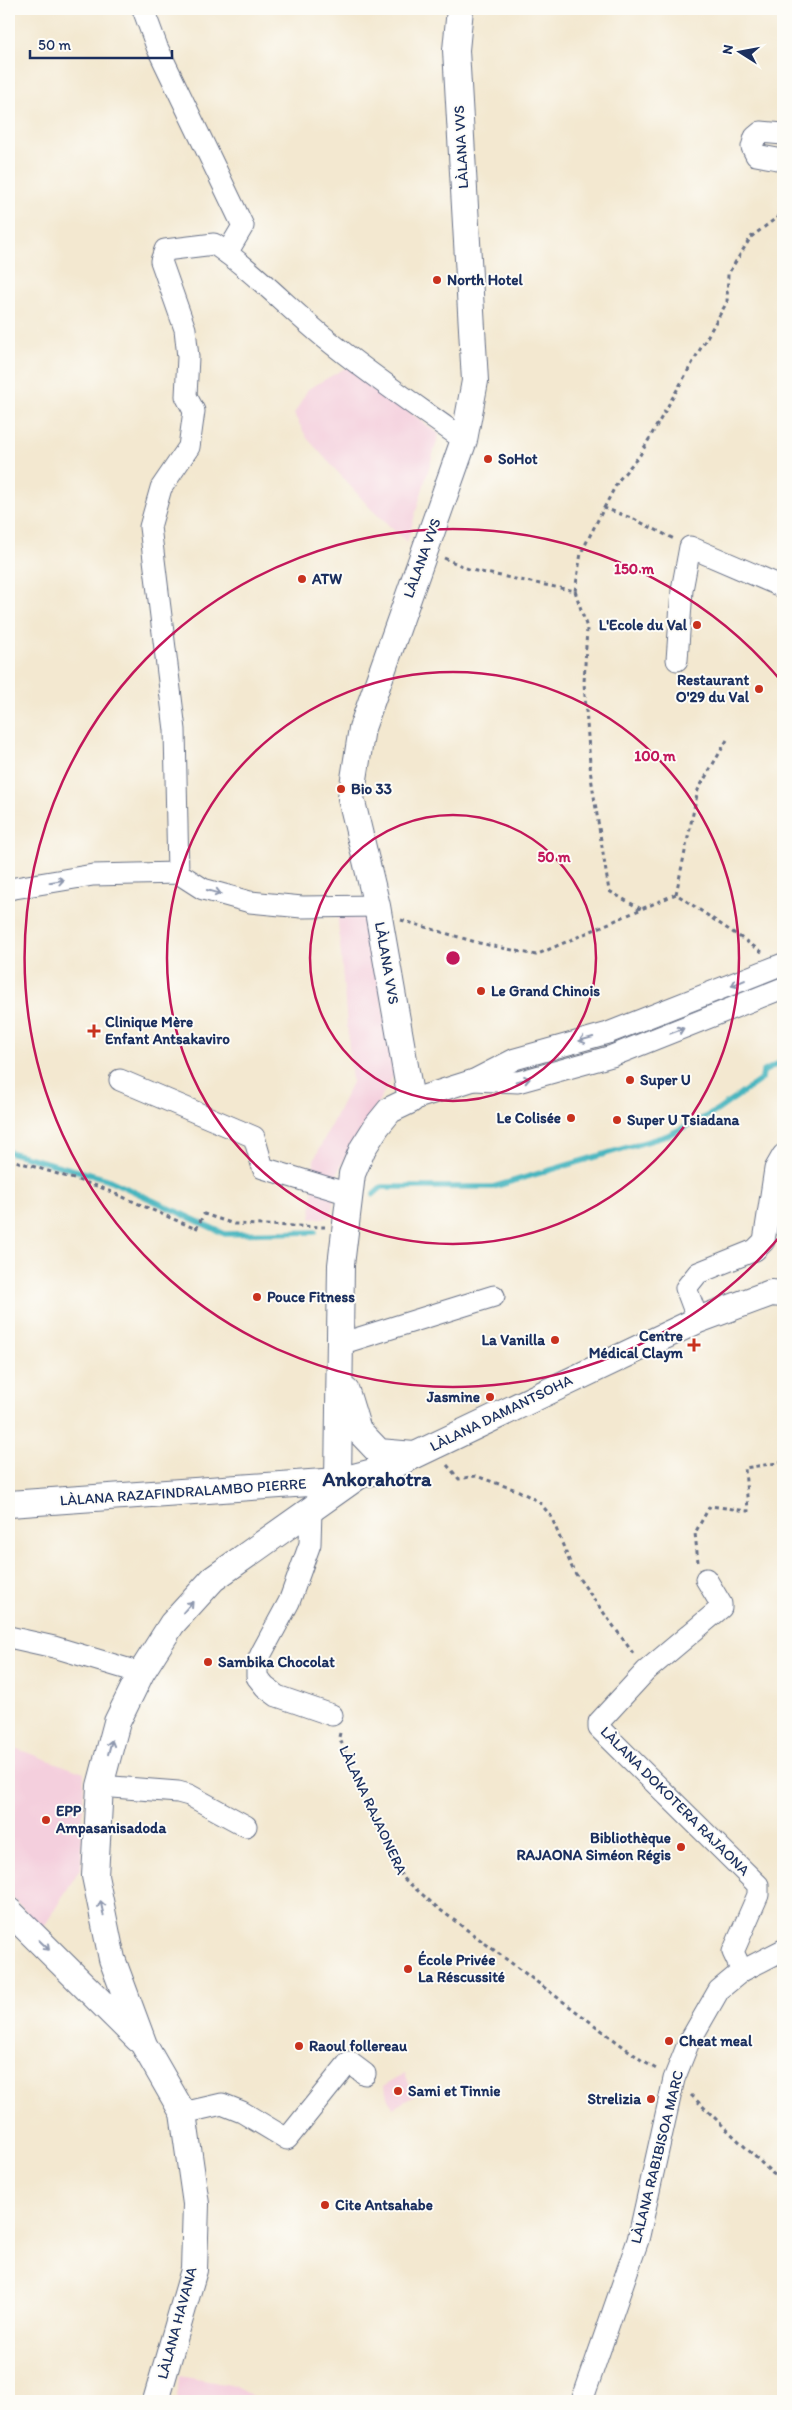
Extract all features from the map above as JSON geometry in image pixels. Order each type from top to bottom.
[{"type":"main road","name":"LÀLANA VVS","points":[[411,1100],[377,906],[351,798],[362,728],[464,440],[475,381],[456,50],[460,9]]},
{"type":"main road","points":[[348,1479],[340,1344],[341,1265],[352,1174],[363,1148],[377,1126],[390,1110],[411,1100]]},
{"type":"main road","name":"LÀLANA DAMANTSOHA","points":[[348,1479],[388,1468],[698,1320],[771,1293],[783,1294]]},
{"type":"main road","points":[[340,1344],[345,1390],[348,1479]]},
{"type":"main road","points":[[345,1390],[358,1430],[379,1452],[414,1455]]},
{"type":"main road","points":[[144,2045],[112,1959],[95,1876],[100,1786],[117,1722],[141,1673],[172,1624],[213,1579],[311,1510],[348,1479]]},
{"type":"main road","name":"LÀLANA RAZAFINDRALAMBO PIERRE","points":[[9,1504],[348,1479]]},
{"type":"main road","points":[[302,1483],[310,1492],[311,1510]]},
{"type":"main road","points":[[9,1911],[144,2045]]},
{"type":"main road","points":[[81,1981],[102,1976],[112,1959]]},
{"type":"main road","name":"LÀLANA HAVANA","points":[[144,2045],[182,2113],[196,2204],[194,2270],[156,2401]]},
{"type":"street","points":[[143,9],[157,47],[243,226],[227,253]]},
{"type":"street","points":[[783,134],[761,132],[755,137],[752,147],[756,155],[783,160]]},
{"type":"street","points":[[178,873],[175,730],[150,527],[160,488],[189,447],[194,411],[186,396],[188,358],[185,329],[161,261],[165,250],[214,244],[263,281],[286,305],[327,340],[464,440]]},
{"type":"street","points":[[677,660],[682,590],[690,547],[783,587]]},
{"type":"street","points":[[9,888],[93,875],[178,873],[203,889],[250,902],[302,907],[377,906]]},
{"type":"street","points":[[411,1100],[474,1080],[515,1059],[608,1033],[782,965]]},
{"type":"street","points":[[474,1080],[518,1082],[612,1056],[783,988]]},
{"type":"street","points":[[120,1080],[254,1137],[263,1168],[349,1194]]},
{"type":"street","points":[[698,1320],[683,1283],[698,1273],[755,1250],[764,1241],[777,1197],[775,1169],[783,1155]]},
{"type":"street","points":[[340,1344],[494,1296]]},
{"type":"street","points":[[311,1510],[310,1544],[289,1602],[257,1663],[257,1677],[265,1687],[277,1696],[332,1716]]},
{"type":"street","name":"LÀLANA DOKOTERA RAJAONA","points":[[706,1579],[721,1604],[721,1608],[646,1671],[599,1722],[599,1728],[758,1885],[758,1895],[734,1952],[742,1971]]},
{"type":"street","points":[[9,1637],[54,1647],[141,1673]]},
{"type":"street","points":[[100,1786],[178,1792],[189,1795],[246,1826]]},
{"type":"street","name":"LÀLANA RABIBISOA MARC","points":[[582,2401],[638,2240],[674,2079],[688,2044],[719,1990],[742,1971],[783,1950]]},
{"type":"street","points":[[182,2113],[222,2104],[242,2112],[287,2139],[349,2062],[365,2074]]},
{"type":"path","points":[[641,909],[609,891],[591,777],[584,683],[587,628],[575,591],[581,554],[618,481],[640,455],[727,302],[728,274],[751,237],[783,213]]},
{"type":"path","points":[[604,508],[634,519],[690,547]]},
{"type":"path","points":[[425,549],[471,570],[575,591]]},
{"type":"path","points":[[676,894],[698,790],[727,740]]},
{"type":"path","points":[[377,906],[402,920],[478,943],[536,955],[676,894]]},
{"type":"path","points":[[676,894],[782,965]]},
{"type":"path","points":[[9,1159],[100,1187],[196,1229],[204,1214],[234,1224],[345,1228]]},
{"type":"path","points":[[414,1455],[444,1460],[459,1478],[476,1476],[519,1491],[539,1502],[551,1516],[573,1570],[646,1671]]},
{"type":"path","points":[[706,1579],[698,1561],[695,1533],[710,1506],[748,1511],[745,1468],[783,1462]]},
{"type":"path","name":"LÀLANA RAJAONERA","points":[[332,1716],[346,1721],[339,1737],[402,1877],[439,1909],[644,2062]]},
{"type":"path","points":[[674,2079],[772,2173],[783,2180]]},
{"type":"shaded area","points":[[349,366],[439,434],[407,542],[371,509],[307,438],[294,414],[308,389]]},
{"type":"shaded area","points":[[367,908],[394,1075],[338,1171],[331,1217],[311,1219],[314,1160],[352,1082],[337,910]]},
{"type":"shaded area","name":"EPP Ampasanisadoda","points":[[9,1746],[84,1773],[81,1867],[42,1930],[9,1893]]},
{"type":"shaded area","name":"Sami et Tinnie","points":[[405,2073],[414,2096],[393,2108],[383,2086]]},
{"type":"shaded area","points":[[179,2376],[231,2385],[262,2401],[177,2401]]},
{"type":"waterway","points":[[374,1194],[382,1187],[493,1187],[666,1136],[715,1112],[762,1079],[763,1072],[783,1061]]},
{"type":"waterway","points":[[9,1152],[107,1179],[225,1234],[315,1232]]},
{"type":"place","name":"North Hotel","points":[[437,280]]},
{"type":"place","name":"SoHot","points":[[488,459]]},
{"type":"place","name":"ATW","points":[[302,579]]},
{"type":"place","name":"L'Ecole du Val","points":[[697,625]]},
{"type":"place","name":"Restaurant O'29 du Val","points":[[759,689]]},
{"type":"place","name":"Bio 33","points":[[341,789]]},
{"type":"place","name":"Le Grand Chinois","points":[[481,991]]},
{"type":"place","name":"Clinique Mère Enfant Antsakaviro","points":[[94,1031]]},
{"type":"place","name":"Super U","points":[[630,1080]]},
{"type":"place","name":"Le Colisée","points":[[571,1118]]},
{"type":"place","name":"Super U Tsiadana","points":[[617,1120]]},
{"type":"place","name":"Pouce Fitness","points":[[257,1297]]},
{"type":"place","name":"La Vanilla","points":[[555,1340]]},
{"type":"place","name":"Centre Médical Claym","points":[[694,1345]]},
{"type":"place","name":"Jasmine","points":[[490,1397]]},
{"type":"place","name":"Sambika Chocolat","points":[[208,1662]]},
{"type":"place","name":"EPP Ampasanisadoda","points":[[46,1820]]},
{"type":"place","name":"Bibliothèque RAJAONA Siméon Régis","points":[[681,1847]]},
{"type":"place","name":"École Privée La Réscussité","points":[[408,1969]]},
{"type":"place","name":"Cheat meal","points":[[669,2041]]},
{"type":"place","name":"Raoul follereau","points":[[299,2046]]},
{"type":"place","name":"Sami et Tinnie","points":[[398,2091]]},
{"type":"place","name":"Strelizia","points":[[651,2099]]},
{"type":"place","name":"Cite Antsahabe","points":[[325,2205]]},
{"type":"district","name":"Ankorahotra","points":[[377,1479]]}]
